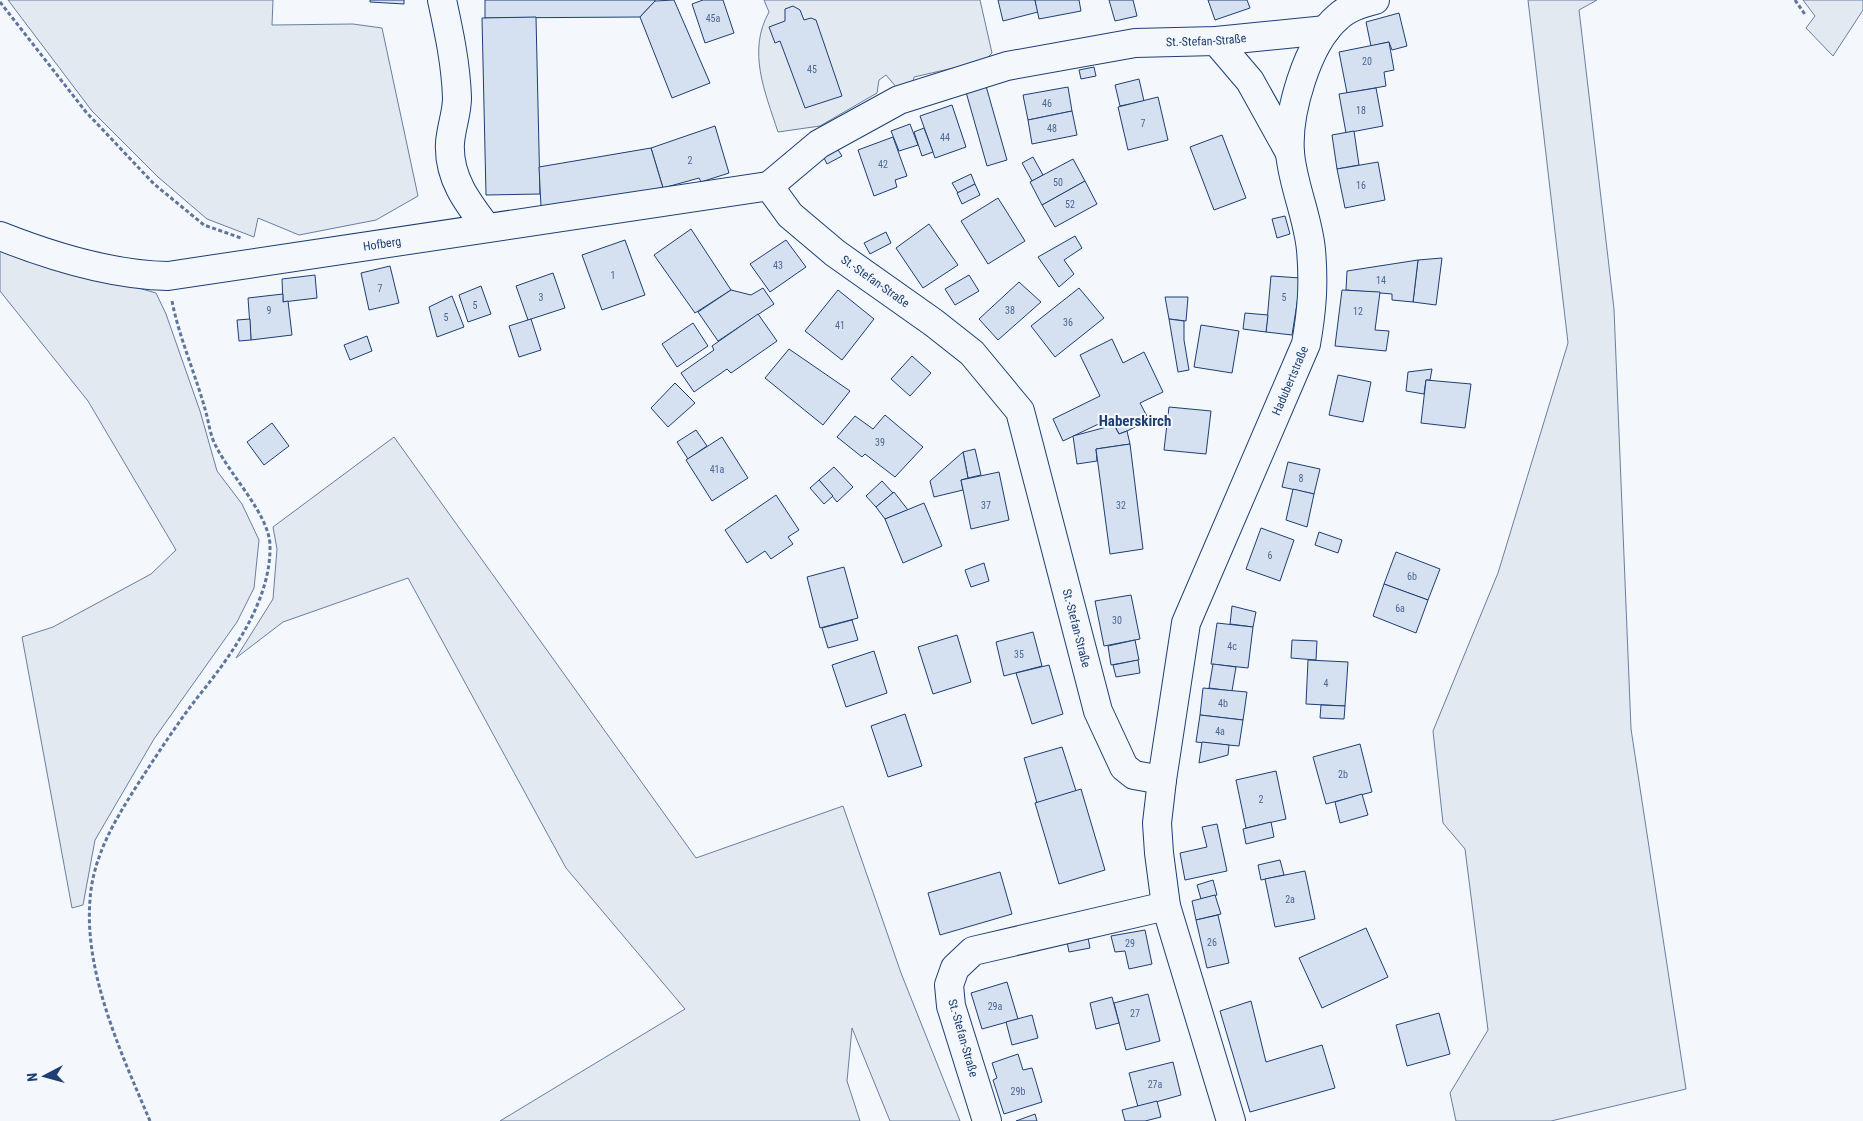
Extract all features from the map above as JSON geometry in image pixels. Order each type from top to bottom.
[{"type":"street","points":[[442,0],[455,72],[457,100],[450,144],[452,166],[456,184],[488,228]]},
{"type":"street","name":"Hadubertstraße","points":[[1162,780],[1186,623],[1306,344],[1314,298],[1311,248],[1290,153],[1296,96],[1308,62],[1326,30],[1338,16],[1353,8],[1376,0]]},
{"type":"street","name":"St.-Stefan-Straße","points":[[1162,780],[1134,775],[1124,767],[1098,711],[1020,411],[972,353],[934,322],[835,253],[790,215],[769,186],[819,144],[900,100],[1007,66],[1135,43],[1216,41],[1326,30]]},
{"type":"street","points":[[1216,41],[1250,81],[1290,153]]},
{"type":"street","name":"Hofberg","points":[[0,236],[41,252],[136,276],[168,276],[769,186]]},
{"type":"street","points":[[1162,780],[1157,823],[1158,854],[1166,906],[1231,1121]]},
{"type":"street","name":"St.-Stefan-Straße","points":[[988,1121],[951,1006],[949,984],[955,968],[973,952],[1166,906]]},
{"type":"path","points":[[1795,0],[1806,16]]},
{"type":"path","points":[[0,2],[86,112],[154,184],[204,225],[247,241]]},
{"type":"path","points":[[150,1121],[116,1041],[101,988],[89,930],[90,899],[98,860],[111,828],[164,744],[231,655],[249,624],[264,586],[270,546],[264,521],[215,446],[174,309],[168,276]]},
{"type":"shaded area","points":[[8,0],[273,0],[272,25],[353,24],[382,28],[418,196],[376,220],[299,235],[258,218],[254,237],[207,219],[158,177],[92,111]]},
{"type":"shaded area","points":[[764,0],[980,0],[992,53],[984,61],[914,77],[913,83],[897,88],[886,75],[879,80],[877,93],[820,126],[778,132],[760,72],[759,42],[769,12]]},
{"type":"shaded area","points":[[1528,0],[1597,0],[1579,10],[1614,309],[1631,729],[1686,1089],[1551,1121],[1456,1121],[1450,1093],[1488,1030],[1465,849],[1443,823],[1433,731],[1498,573],[1568,343]]},
{"type":"shaded area","points":[[1803,0],[1863,0],[1863,10],[1833,56],[1806,28],[1815,16]]},
{"type":"shaded area","points":[[0,249],[156,293],[166,314],[200,411],[217,471],[242,504],[259,540],[254,588],[237,622],[154,739],[95,840],[83,905],[72,908],[22,637],[53,627],[151,574],[176,550],[88,401],[0,291]]},
{"type":"shaded area","points":[[394,437],[696,858],[843,806],[901,973],[960,1121],[890,1121],[852,1028],[847,1081],[860,1121],[500,1121],[685,1009],[566,868],[408,578],[283,622],[236,658],[273,599],[277,549],[273,527]]},
{"type":"building","points":[[370,0],[404,0],[404,4],[370,2]]},
{"type":"building","points":[[485,0],[655,1],[640,17],[485,18]]},
{"type":"building","points":[[674,0],[710,83],[672,98],[640,17],[655,1]]},
{"type":"building","points":[[703,0],[723,0],[734,33],[705,43],[692,4]]},
{"type":"building","points":[[998,0],[1035,0],[1038,12],[1003,21]]},
{"type":"building","points":[[1035,0],[1079,0],[1081,11],[1039,19]]},
{"type":"building","points":[[1109,0],[1133,0],[1137,16],[1115,21]]},
{"type":"building","points":[[1208,0],[1247,0],[1250,8],[1215,20]]},
{"type":"building","points":[[793,6],[800,10],[804,20],[811,18],[816,20],[842,96],[805,108],[780,41],[775,43],[769,27],[785,21],[785,9]]},
{"type":"building","points":[[1399,13],[1407,46],[1392,50],[1389,42],[1371,46],[1366,22]]},
{"type":"building","points":[[536,17],[540,194],[486,195],[482,18]]},
{"type":"building","points":[[1389,42],[1394,70],[1384,72],[1386,86],[1347,93],[1339,52]]},
{"type":"building","points":[[1094,67],[1096,76],[1081,79],[1079,70]]},
{"type":"building","points":[[1139,79],[1144,101],[1120,106],[1115,85]]},
{"type":"building","points":[[986,86],[1007,160],[987,166],[966,92]]},
{"type":"building","points":[[1068,87],[1072,111],[1028,120],[1023,95]]},
{"type":"building","points":[[1376,88],[1383,126],[1346,133],[1339,94]]},
{"type":"building","points":[[1158,97],[1168,140],[1128,150],[1118,107]]},
{"type":"building","points":[[952,105],[966,147],[935,158],[920,116]]},
{"type":"building","points":[[1072,111],[1077,135],[1032,144],[1028,120]]},
{"type":"building","points":[[910,124],[918,145],[899,151],[891,131]]},
{"type":"building","points":[[715,126],[729,173],[701,182],[699,178],[663,188],[651,148]]},
{"type":"building","points":[[924,128],[933,152],[922,156],[914,132]]},
{"type":"building","points":[[1354,131],[1359,165],[1337,169],[1332,135]]},
{"type":"building","points":[[1222,135],[1246,198],[1214,210],[1190,147]]},
{"type":"building","points":[[893,137],[907,176],[895,180],[897,187],[874,196],[858,150]]},
{"type":"building","points":[[835,145],[842,156],[827,164],[821,152]]},
{"type":"building","points":[[651,148],[663,188],[541,207],[539,167]]},
{"type":"building","points":[[1033,157],[1043,175],[1032,181],[1022,163]]},
{"type":"building","points":[[1073,159],[1085,181],[1042,205],[1030,182]]},
{"type":"building","points":[[1378,162],[1385,200],[1345,208],[1337,169]]},
{"type":"building","points":[[971,174],[975,184],[958,193],[952,183]]},
{"type":"building","points":[[1085,181],[1097,204],[1055,227],[1042,205]]},
{"type":"building","points":[[975,184],[980,195],[962,204],[957,193]]},
{"type":"building","points":[[998,198],[1025,241],[988,264],[961,221]]},
{"type":"building","points":[[1285,216],[1290,234],[1277,238],[1272,219]]},
{"type":"building","points":[[929,224],[958,265],[923,288],[896,248]]},
{"type":"building","points":[[691,229],[731,290],[695,313],[654,255]]},
{"type":"building","points":[[886,232],[891,243],[870,254],[864,243]]},
{"type":"building","points":[[1075,236],[1082,248],[1064,260],[1074,274],[1059,287],[1038,257]]},
{"type":"building","points":[[625,240],[645,295],[602,310],[582,255]]},
{"type":"building","points":[[786,240],[806,267],[770,292],[750,264]]},
{"type":"building","points":[[1442,258],[1436,305],[1413,302],[1418,260]]},
{"type":"building","points":[[1418,260],[1413,302],[1392,300],[1392,294],[1346,290],[1347,271]]},
{"type":"building","points":[[390,266],[399,303],[369,310],[361,273]]},
{"type":"building","points":[[553,273],[565,308],[528,320],[516,286]]},
{"type":"building","points":[[315,275],[317,298],[283,302],[282,279]]},
{"type":"building","points":[[969,275],[979,291],[955,305],[945,289]]},
{"type":"building","points":[[1271,276],[1301,278],[1292,335],[1266,332]]},
{"type":"building","points":[[1019,282],[1041,302],[998,340],[979,319]]},
{"type":"building","points":[[481,286],[491,314],[468,322],[459,295]]},
{"type":"building","points":[[763,288],[774,304],[718,341],[698,312],[731,290],[751,295]]},
{"type":"building","points":[[1079,288],[1104,318],[1055,357],[1031,326]]},
{"type":"building","points":[[838,290],[874,319],[842,360],[805,331]]},
{"type":"building","points":[[1342,290],[1380,292],[1375,330],[1389,331],[1386,351],[1335,346]]},
{"type":"building","points":[[283,294],[283,302],[288,301],[292,335],[251,340],[248,298]]},
{"type":"building","points":[[452,296],[464,327],[437,337],[429,307]]},
{"type":"building","points":[[1165,297],[1188,297],[1186,321],[1169,319]]},
{"type":"building","points":[[1245,313],[1268,315],[1266,332],[1243,329]]},
{"type":"building","points":[[758,314],[777,341],[731,373],[727,369],[694,392],[681,373],[714,350],[712,346]]},
{"type":"building","points":[[250,319],[251,340],[239,341],[237,320]]},
{"type":"building","points":[[531,319],[541,350],[519,357],[509,326]]},
{"type":"building","points":[[1169,319],[1184,321],[1184,340],[1189,370],[1178,372]]},
{"type":"building","points":[[693,323],[708,346],[677,367],[662,344]]},
{"type":"building","points":[[1201,325],[1239,331],[1232,373],[1194,367]]},
{"type":"building","points":[[367,336],[372,351],[350,360],[344,345]]},
{"type":"building","points":[[1112,339],[1123,363],[1144,352],[1163,392],[1140,403],[1149,420],[1127,431],[1119,434],[1111,418],[1063,441],[1053,419],[1100,396],[1080,355]]},
{"type":"building","points":[[789,349],[850,391],[823,425],[765,378]]},
{"type":"building","points":[[912,356],[931,373],[910,396],[891,379]]},
{"type":"building","points":[[1432,369],[1430,380],[1426,380],[1424,394],[1406,391],[1408,372]]},
{"type":"building","points":[[1338,375],[1371,382],[1363,422],[1329,415]]},
{"type":"building","points":[[1426,380],[1471,384],[1465,428],[1421,423]]},
{"type":"building","points":[[675,383],[695,403],[668,427],[651,408]]},
{"type":"building","points":[[1169,407],[1211,411],[1206,454],[1164,450]]},
{"type":"building","points":[[885,415],[923,447],[895,477],[865,454],[862,457],[837,437],[855,416],[873,429]]},
{"type":"building","points":[[272,423],[289,446],[264,465],[247,442]]},
{"type":"building","points":[[1114,425],[1119,434],[1127,431],[1130,444],[1096,449],[1097,461],[1077,464],[1073,436]]},
{"type":"building","points":[[696,430],[707,446],[688,459],[677,442]]},
{"type":"building","points":[[722,437],[748,478],[712,501],[686,460]]},
{"type":"building","points":[[1130,444],[1143,549],[1110,554],[1096,449]]},
{"type":"building","points":[[975,449],[981,475],[968,478],[963,452]]},
{"type":"building","points":[[963,452],[968,478],[961,480],[963,490],[934,497],[930,481]]},
{"type":"building","points":[[1288,462],[1320,469],[1314,494],[1282,487]]},
{"type":"building","points":[[834,467],[853,487],[837,502],[819,480]]},
{"type":"building","points":[[999,472],[1009,520],[971,529],[961,480]]},
{"type":"building","points":[[819,480],[833,496],[824,504],[810,488]]},
{"type":"building","points":[[882,481],[893,493],[876,507],[866,496]]},
{"type":"building","points":[[1293,489],[1314,494],[1307,527],[1286,520]]},
{"type":"building","points":[[894,492],[908,510],[885,519],[876,507]]},
{"type":"building","points":[[776,495],[799,530],[788,537],[793,544],[771,559],[765,551],[747,563],[725,530]]},
{"type":"building","points":[[924,503],[942,546],[903,563],[885,519]]},
{"type":"building","points":[[1261,528],[1294,540],[1280,581],[1246,569]]},
{"type":"building","points":[[1319,532],[1342,540],[1338,553],[1315,545]]},
{"type":"building","points":[[1396,552],[1440,569],[1428,600],[1384,584]]},
{"type":"building","points":[[984,563],[989,581],[971,587],[965,570]]},
{"type":"building","points":[[844,567],[858,618],[820,628],[807,577]]},
{"type":"building","points":[[1384,584],[1428,600],[1416,633],[1373,616]]},
{"type":"building","points":[[1131,595],[1140,639],[1104,646],[1095,601]]},
{"type":"building","points":[[1232,606],[1256,612],[1253,627],[1230,624]]},
{"type":"building","points":[[852,620],[858,640],[828,648],[822,628]]},
{"type":"building","points":[[1217,623],[1253,627],[1248,668],[1211,664]]},
{"type":"building","points":[[1033,632],[1042,666],[1004,676],[996,642]]},
{"type":"building","points":[[957,635],[971,682],[933,694],[918,647]]},
{"type":"building","points":[[1135,640],[1139,660],[1111,665],[1108,646]]},
{"type":"building","points":[[1292,640],[1317,641],[1316,660],[1291,658]]},
{"type":"building","points":[[874,651],[887,693],[846,707],[832,665]]},
{"type":"building","points":[[1138,660],[1140,673],[1116,677],[1113,665]]},
{"type":"building","points":[[1308,660],[1348,662],[1345,706],[1306,704]]},
{"type":"building","points":[[1213,664],[1236,667],[1232,691],[1209,688]]},
{"type":"building","points":[[1049,665],[1063,714],[1032,724],[1016,673]]},
{"type":"building","points":[[1203,688],[1247,692],[1243,720],[1200,715]]},
{"type":"building","points":[[1321,705],[1345,706],[1344,719],[1320,718]]},
{"type":"building","points":[[905,714],[922,766],[888,777],[871,726]]},
{"type":"building","points":[[1200,715],[1243,720],[1239,746],[1196,742]]},
{"type":"building","points":[[1202,742],[1229,745],[1228,755],[1199,763]]},
{"type":"building","points":[[1360,744],[1372,792],[1326,804],[1313,757]]},
{"type":"building","points":[[1062,747],[1076,791],[1037,803],[1024,758]]},
{"type":"building","points":[[1276,771],[1286,819],[1246,828],[1236,780]]},
{"type":"building","points":[[1081,789],[1105,870],[1059,884],[1035,803]]},
{"type":"building","points":[[1362,794],[1368,815],[1340,823],[1335,802]]},
{"type":"building","points":[[1271,822],[1274,837],[1246,844],[1243,829]]},
{"type":"building","points":[[1217,824],[1227,871],[1185,880],[1180,853],[1207,847],[1202,827]]},
{"type":"building","points":[[1280,860],[1284,875],[1261,880],[1258,865]]},
{"type":"building","points":[[1305,871],[1315,919],[1275,927],[1265,879]]},
{"type":"building","points":[[1000,872],[1012,914],[940,935],[928,893]]},
{"type":"building","points":[[1213,880],[1217,895],[1201,899],[1197,885]]},
{"type":"building","points":[[1215,895],[1221,914],[1196,920],[1192,901]]},
{"type":"building","points":[[1218,915],[1229,963],[1207,968],[1196,920]]},
{"type":"building","points":[[1366,928],[1388,977],[1322,1008],[1299,958]]},
{"type":"building","points":[[1145,930],[1152,964],[1129,969],[1125,951],[1115,952],[1111,936]]},
{"type":"building","points":[[1087,933],[1090,948],[1069,952],[1066,937]]},
{"type":"building","points":[[1007,982],[1018,1019],[982,1029],[971,993]]},
{"type":"building","points":[[1148,994],[1160,1041],[1126,1050],[1114,1003]]},
{"type":"building","points":[[1112,997],[1119,1023],[1096,1029],[1090,1003]]},
{"type":"building","points":[[1251,1001],[1266,1062],[1322,1045],[1335,1088],[1250,1112],[1220,1011]]},
{"type":"building","points":[[1439,1013],[1450,1054],[1407,1066],[1396,1025]]},
{"type":"building","points":[[1032,1015],[1038,1038],[1012,1045],[1006,1022]]},
{"type":"building","points":[[1018,1054],[1023,1070],[1032,1068],[1042,1102],[1004,1114],[993,1080],[997,1078],[992,1063]]},
{"type":"building","points":[[1173,1062],[1181,1095],[1138,1107],[1129,1073]]},
{"type":"building","points":[[1157,1101],[1161,1117],[1145,1121],[1125,1121],[1122,1110]]},
{"type":"building","points":[[1035,1114],[1037,1121],[1016,1121]]},
{"type":"district","name":"Haberskirch","points":[[1135,421]]}]
